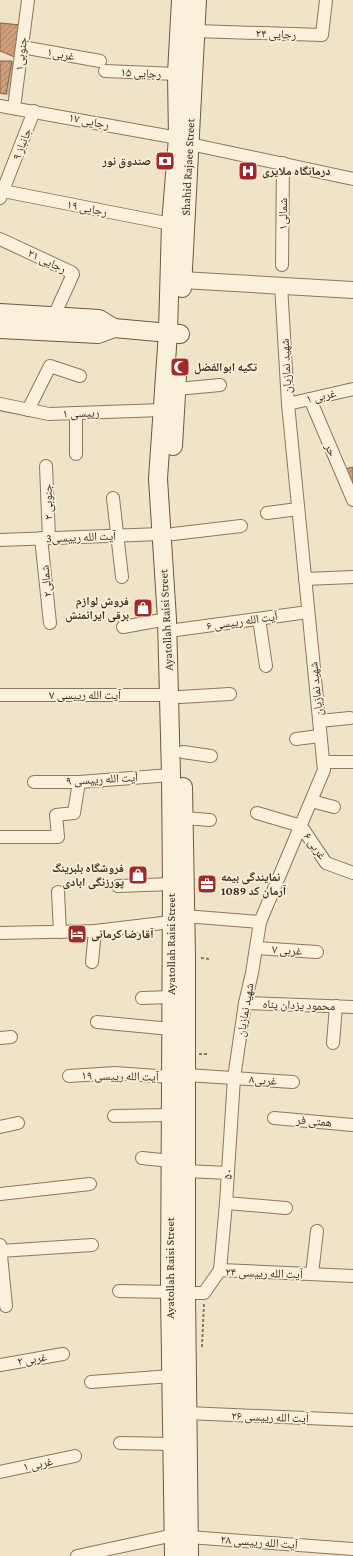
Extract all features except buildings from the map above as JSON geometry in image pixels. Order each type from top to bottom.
[{"type":"main road","name":"Shahid Rajaee Street","points":[[174,333],[182,280],[184,141],[177,74],[181,0]]},
{"type":"main road","name":"Shahid Rajaee Street","points":[[174,333],[171,224],[184,141],[197,0]]},
{"type":"main road","points":[[0,313],[99,319],[114,328]]},
{"type":"main road","points":[[0,329],[98,334],[114,328],[174,333]]},
{"type":"main road","name":"Ayatollah Raisi Street","points":[[167,534],[177,389],[174,333]]},
{"type":"main road","name":"Ayatollah Raisi Street","points":[[174,333],[162,410],[158,479],[167,534],[172,625],[174,696],[171,775],[172,884],[178,919]]},
{"type":"main road","name":"Ayatollah Raisi Street","points":[[174,696],[183,752],[184,818],[178,919],[179,1076],[186,1171],[171,1376],[172,1444],[181,1536],[189,1556]]},
{"type":"main road","name":"Ayatollah Raisi Street","points":[[174,1556],[181,1536],[187,1413],[178,1293],[170,1115],[179,1076],[171,1029],[179,997]]},
{"type":"street","name":"جنوبی۱","points":[[14,108],[28,0]]},
{"type":"street","name":"رجایی ۲۴","points":[[195,32],[322,35],[326,0]]},
{"type":"street","name":"غربی۱","points":[[22,47],[102,66]]},
{"type":"street","name":"رجایی ۱۵","points":[[102,66],[177,74]]},
{"type":"street","name":"رجایی ۱۷","points":[[0,106],[34,111],[184,141],[353,179]]},
{"type":"street","name":"جانباز ۹","points":[[2,195],[34,111]]},
{"type":"street","name":"شمالی۱","points":[[282,265],[283,163]]},
{"type":"street","name":"رجایی ۱۹","points":[[2,195],[171,224]]},
{"type":"street","name":"رجایی ۲۱","points":[[0,239],[73,274],[54,316]]},
{"type":"street","points":[[182,280],[353,290]]},
{"type":"street","name":"شهید نمازیان","points":[[234,1078],[245,1003],[252,973],[260,922],[324,770],[288,404],[281,286]]},
{"type":"street","points":[[28,410],[50,366],[80,376]]},
{"type":"street","points":[[177,389],[220,385]]},
{"type":"street","name":"غربی ۱","points":[[288,404],[353,389]]},
{"type":"street","name":"حر","points":[[310,399],[353,500]]},
{"type":"street","name":"رییسی ۱","points":[[0,404],[49,414],[162,410]]},
{"type":"street","points":[[76,413],[76,454]]},
{"type":"street","name":"جنوبی ۲","points":[[45,538],[46,466]]},
{"type":"street","points":[[113,498],[122,577]]},
{"type":"street","points":[[267,512],[298,509]]},
{"type":"street","name":"آیت الله رییسی3","points":[[0,540],[167,534],[241,526]]},
{"type":"street","name":"شمالی۲","points":[[45,538],[50,623]]},
{"type":"street","points":[[305,579],[353,577]]},
{"type":"street","name":"آیت الله رییسی ۶","points":[[123,627],[259,619],[308,612]]},
{"type":"street","points":[[259,619],[266,666]]},
{"type":"street","name":"آیت الله رییسی ۷","points":[[0,695],[174,696],[230,694]]},
{"type":"street","points":[[319,721],[350,718]]},
{"type":"street","points":[[296,739],[320,736]]},
{"type":"street","points":[[183,752],[211,756]]},
{"type":"street","points":[[323,762],[353,762]]},
{"type":"street","name":"آیت الله رییسی ۹","points":[[34,782],[79,782],[171,775]]},
{"type":"street","points":[[0,837],[58,837],[56,815],[74,813],[79,782]]},
{"type":"street","points":[[311,801],[334,807]]},
{"type":"street","points":[[257,813],[301,826]]},
{"type":"street","points":[[184,818],[210,820]]},
{"type":"street","name":"غربی ۶","points":[[301,826],[326,863],[353,873]]},
{"type":"street","points":[[118,886],[172,884]]},
{"type":"street","points":[[58,892],[60,932]]},
{"type":"street","points":[[0,933],[95,931],[178,919],[260,922]]},
{"type":"street","points":[[92,962],[95,931]]},
{"type":"street","name":"غربی ۷","points":[[256,948],[317,952]]},
{"type":"street","points":[[142,998],[179,997]]},
{"type":"street","name":"محمود یزدان پناه","points":[[245,1003],[353,1007]]},
{"type":"street","points":[[333,1043],[336,1006]]},
{"type":"street","points":[[97,1022],[171,1029]]},
{"type":"street","name":"آیت الله رییسی ۱۹","points":[[69,1076],[115,1073],[234,1078]]},
{"type":"street","name":"غربی۸","points":[[234,1078],[293,1082]]},
{"type":"street","name":"۵۰","points":[[220,1270],[234,1078]]},
{"type":"street","points":[[114,1116],[170,1115]]},
{"type":"street","name":"همتی فر","points":[[274,1118],[353,1125]]},
{"type":"street","points":[[0,1127],[18,1123]]},
{"type":"street","points":[[142,1158],[171,1161]]},
{"type":"street","points":[[186,1171],[228,1173]]},
{"type":"street","points":[[0,1194],[90,1184]]},
{"type":"street","points":[[226,1203],[286,1208]]},
{"type":"street","points":[[312,1274],[317,1232]]},
{"type":"street","points":[[6,1306],[0,1249],[92,1245]]},
{"type":"street","name":"آیت الله رییسی ۲۴","points":[[178,1293],[204,1292],[220,1270],[353,1276]]},
{"type":"street","points":[[119,1291],[178,1293]]},
{"type":"street","name":"غربی ۲","points":[[0,1364],[63,1354]]},
{"type":"street","points":[[91,1382],[171,1376]]},
{"type":"street","name":"آیت الله رییسی ۲۶","points":[[187,1413],[353,1420]]},
{"type":"street","points":[[120,1443],[172,1444]]},
{"type":"street","name":"غربی ۱","points":[[0,1472],[75,1456]]},
{"type":"street","name":"آیت الله رییسی ۲۸","points":[[78,1556],[181,1536],[353,1549]]},
{"type":"place","name":"صندوق نور","points":[[165,161]]},
{"type":"place","name":"درمانگاه ملایری","points":[[248,171]]},
{"type":"place","name":"تکیه ابوالفضل","points":[[180,367]]},
{"type":"place","name":"فروش لوازم برقی ایرانمنش","points":[[143,608]]},
{"type":"place","name":"فروشگاه بلبرینگ پورزنگی ابادی","points":[[138,875]]},
{"type":"place","name":"نمایندگی بیمه آرمان کد 1089","points":[[207,884]]},
{"type":"place","name":"آقارضا کرمانی","points":[[77,934]]}]
